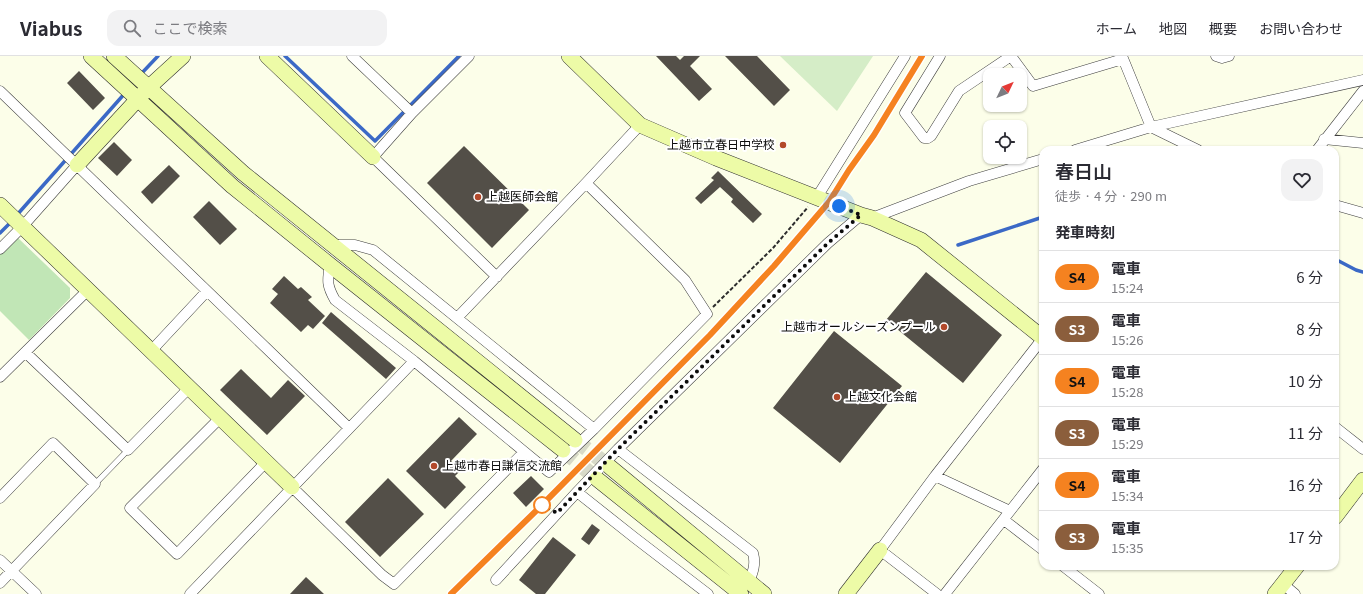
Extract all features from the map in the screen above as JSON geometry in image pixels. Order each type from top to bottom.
[{"type":"street","points":[[91,56],[232,186],[563,450]]},
{"type":"street","points":[[114,56],[243,173],[575,440]]},
{"type":"street","points":[[0,249],[22,227],[148,88],[183,56]]},
{"type":"street","points":[[267,56],[497,277]]},
{"type":"street","points":[[352,56],[412,113]]},
{"type":"street","points":[[569,56],[640,125],[716,158],[866,216],[921,240],[1039,335]]},
{"type":"street","points":[[816,197],[905,56]]},
{"type":"street","points":[[940,56],[905,112],[924,138],[931,136],[959,91],[1011,56],[1033,86],[1122,58],[1151,127],[1190,146]]},
{"type":"street","points":[[1216,56],[1222,58],[1229,56]]},
{"type":"street","points":[[373,157],[465,57]]},
{"type":"street","points":[[1095,146],[1151,127],[1363,80]]},
{"type":"street","points":[[1320,146],[1363,90]]},
{"type":"street","points":[[0,91],[349,428]]},
{"type":"street","points":[[457,318],[640,125]]},
{"type":"street","points":[[1324,140],[1363,143]]},
{"type":"street","points":[[496,580],[618,449],[828,243],[866,216],[969,181],[1039,160]]},
{"type":"street","points":[[330,265],[327,280],[329,290],[335,300],[414,361],[548,472],[594,429],[707,314],[685,280],[586,183]]},
{"type":"street","points":[[0,205],[382,575],[394,584],[524,452]]},
{"type":"street","points":[[1339,206],[1363,213]]},
{"type":"street","points":[[333,245],[356,245],[373,250],[594,429]]},
{"type":"street","points":[[0,377],[26,353],[88,290]]},
{"type":"street","points":[[151,351],[207,291]]},
{"type":"street","points":[[846,594],[935,476],[1039,343]]},
{"type":"street","points":[[26,353],[128,450],[189,388]]},
{"type":"street","points":[[190,594],[414,361]]},
{"type":"street","points":[[220,418],[130,508],[177,554],[266,462]]},
{"type":"street","points":[[1339,430],[1363,449]]},
{"type":"street","points":[[0,498],[53,443],[95,484],[0,583]]},
{"type":"street","points":[[618,449],[753,553],[755,566],[745,588]]},
{"type":"street","points":[[610,467],[745,588]]},
{"type":"street","points":[[945,594],[1039,474]]},
{"type":"street","points":[[935,476],[1007,516],[1039,546]]},
{"type":"street","points":[[597,479],[745,588],[764,594]]},
{"type":"street","points":[[1339,512],[1363,480]]},
{"type":"street","points":[[577,492],[708,594]]},
{"type":"street","points":[[880,550],[937,594]]},
{"type":"street","points":[[0,560],[36,594]]},
{"type":"street","points":[[1068,570],[1099,594]]},
{"type":"street","points":[[1294,570],[1279,589],[1295,594]]},
{"type":"lane","points":[[95,484],[128,450]]},
{"type":"path","points":[[707,314],[772,248],[816,197]]},
{"type":"green space","points":[[780,56],[873,56],[837,111]]},
{"type":"green space","points":[[17,237],[70,288],[70,298],[29,340],[0,311],[0,254]]},
{"type":"building","points":[[656,56],[676,56],[680,60],[684,56],[700,56],[690,66],[712,89],[699,101]]},
{"type":"building","points":[[725,56],[757,56],[790,90],[774,106]]},
{"type":"building","points":[[79,71],[105,98],[93,110],[67,83]]},
{"type":"building","points":[[114,142],[132,160],[117,176],[98,158]]},
{"type":"building","name":"上越医師会館","points":[[464,146],[529,210],[492,248],[427,183]]},
{"type":"building","points":[[169,165],[180,176],[152,204],[141,192]]},
{"type":"building","points":[[718,171],[762,214],[753,223],[731,202],[733,199],[720,187],[701,204],[695,198],[714,180],[711,178]]},
{"type":"building","points":[[209,201],[237,229],[220,245],[193,217]]},
{"type":"building","name":"上越市オールシーズンプール","points":[[926,272],[1002,335],[963,383],[886,320]]},
{"type":"building","points":[[284,276],[298,289],[301,287],[312,297],[308,300],[325,316],[313,329],[308,325],[301,332],[270,303],[278,294],[272,289]]},
{"type":"building","points":[[331,312],[396,368],[386,379],[322,323]]},
{"type":"building","name":"上越文化会館","points":[[834,331],[902,386],[840,463],[773,408]]},
{"type":"building","points":[[241,369],[271,398],[288,380],[305,396],[267,435],[220,390]]},
{"type":"building","name":"上越市春日謙信交流館","points":[[459,417],[477,434],[451,461],[461,470],[455,476],[466,487],[445,509],[406,471]]},
{"type":"building","points":[[531,476],[544,489],[526,507],[513,493]]},
{"type":"building","points":[[388,478],[424,514],[380,557],[345,522]]},
{"type":"building","points":[[592,524],[600,530],[589,545],[581,539]]},
{"type":"building","points":[[553,537],[576,555],[545,594],[536,594],[519,580]]},
{"type":"building","points":[[306,577],[324,594],[290,594]]},
{"type":"waterway","points":[[140,75],[158,56]]},
{"type":"waterway","points":[[285,56],[375,141],[459,56]]},
{"type":"waterway","points":[[16,216],[126,92]]},
{"type":"waterway","points":[[958,245],[1039,218]]},
{"type":"waterway","points":[[0,233],[12,221]]},
{"type":"waterway","points":[[1339,261],[1363,272]]},
{"type":"tunnel","points":[[575,440],[610,467]]},
{"type":"tunnel","points":[[563,450],[597,479]]},
{"type":"railway","points":[[451,594],[541,506],[710,335],[774,266],[829,202],[849,170],[874,135],[922,56]]},
{"type":"train","name":"S4","points":[[451,594],[541,506],[710,335],[774,266],[829,202],[849,170],[874,135],[922,56]]},
{"type":"place","name":"上越市立春日中学校","points":[[783,145]]},
{"type":"place","name":"上越医師会館","points":[[478,197]]},
{"type":"place","name":"上越市オールシーズンプール","points":[[944,327]]},
{"type":"place","name":"上越文化会館","points":[[837,397]]},
{"type":"place","name":"上越市春日謙信交流館","points":[[434,466]]},
{"type":"route","points":[[542,505],[557,513],[618,449],[828,243],[861,215],[839,206]]}]
